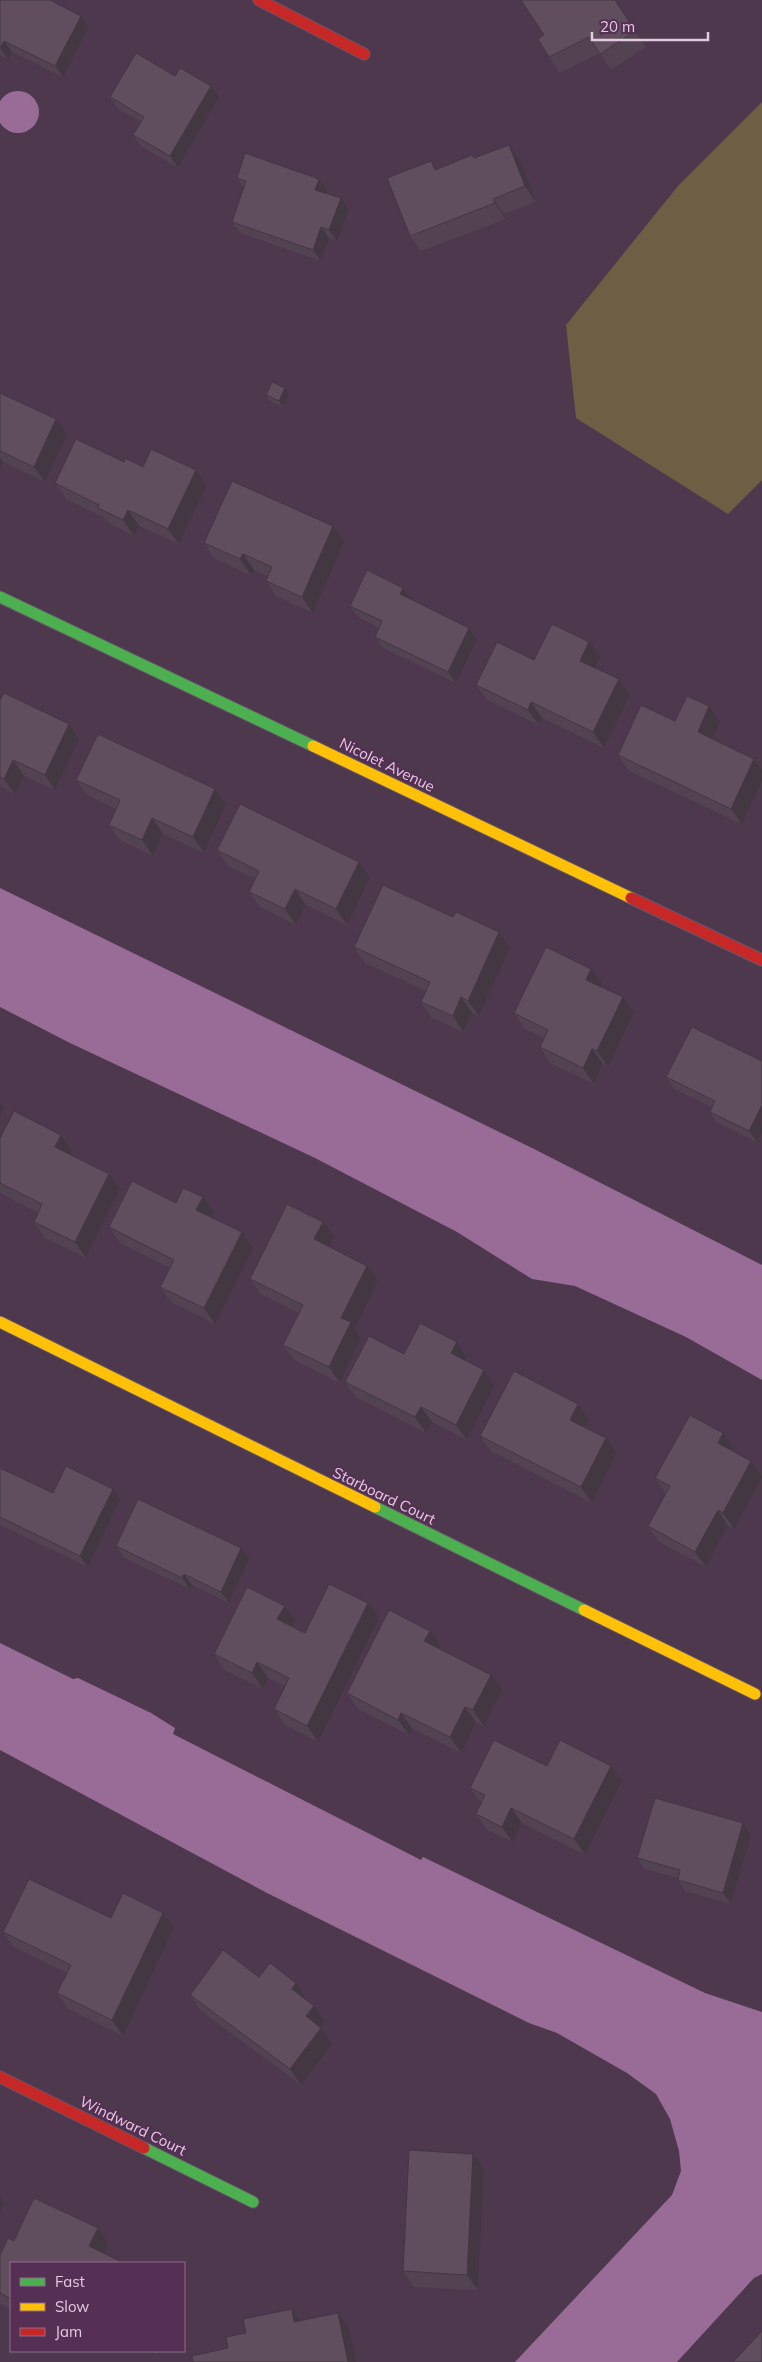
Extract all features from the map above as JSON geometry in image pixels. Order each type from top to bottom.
[{"type":"street","points":[[259,0],[364,54]]},
{"type":"street","name":"Nicolet Avenue","points":[[0,596],[762,960]]},
{"type":"street","name":"Starboard Court","points":[[0,1322],[755,1694]]},
{"type":"street","name":"Windward Court","points":[[0,2077],[253,2202]]},
{"type":"shaded area","points":[[18,91],[26,93],[33,97],[38,108],[37,120],[33,127],[26,131],[18,133],[10,131],[3,127],[-1,120],[-1,104],[3,97],[10,93]]},
{"type":"shaded area","points":[[762,102],[762,480],[728,514],[576,418],[566,325],[678,186]]},
{"type":"shaded area","points":[[0,888],[532,1148],[762,1265],[762,1380],[686,1337],[575,1286],[532,1279],[457,1232],[315,1158],[70,1043],[0,1007]]},
{"type":"shaded area","points":[[0,1643],[73,1679],[78,1678],[151,1713],[175,1728],[173,1734],[421,1860],[423,1857],[705,1993],[762,2012],[762,2274],[754,2278],[677,2362],[515,2362],[672,2195],[681,2171],[679,2151],[670,2119],[656,2094],[627,2073],[557,2033],[529,2023],[267,1893],[0,1750]]},
{"type":"building","points":[[0,0],[50,0],[81,16],[55,66],[4,41],[0,48]]},
{"type":"building","points":[[521,0],[615,0],[635,31],[600,54],[589,37],[549,57],[538,39],[544,35]]},
{"type":"building","points":[[136,53],[175,76],[180,68],[211,86],[170,156],[133,135],[144,117],[110,97]]},
{"type":"building","points":[[509,145],[525,186],[493,199],[495,203],[410,236],[387,178],[431,161],[435,170],[472,155],[474,158]]},
{"type":"building","points":[[245,153],[319,179],[315,190],[341,198],[329,230],[321,227],[313,250],[232,222],[246,181],[237,178]]},
{"type":"building","points":[[272,382],[285,388],[279,401],[266,395]]},
{"type":"building","points":[[0,393],[56,419],[34,467],[0,451]]},
{"type":"building","points":[[76,439],[124,462],[125,458],[143,467],[151,449],[196,470],[168,529],[128,510],[123,520],[98,508],[99,505],[55,483]]},
{"type":"building","points":[[232,481],[333,526],[302,597],[266,581],[272,567],[243,554],[240,559],[204,543]]},
{"type":"building","points":[[367,570],[403,588],[400,594],[469,628],[448,672],[375,637],[382,621],[350,606]]},
{"type":"building","points":[[552,624],[589,642],[580,661],[619,679],[593,732],[531,702],[528,710],[476,685],[497,642],[534,660]]},
{"type":"building","points":[[4,693],[69,724],[45,775],[13,760],[4,779],[0,777],[0,700]]},
{"type":"building","points":[[687,696],[709,706],[698,732],[754,759],[731,809],[618,755],[641,705],[675,721]]},
{"type":"building","points":[[98,734],[215,789],[193,837],[152,818],[142,840],[109,825],[120,800],[76,780]]},
{"type":"building","points":[[240,804],[359,862],[336,909],[295,889],[285,909],[249,892],[259,871],[217,850]]},
{"type":"building","points":[[383,885],[453,917],[456,912],[499,932],[468,1001],[461,997],[453,1016],[421,1002],[430,982],[354,947]]},
{"type":"building","points":[[546,947],[591,969],[586,980],[623,997],[597,1051],[592,1049],[583,1068],[540,1047],[548,1030],[514,1013]]},
{"type":"building","points":[[692,1027],[762,1061],[762,1105],[749,1131],[710,1112],[715,1101],[666,1077]]},
{"type":"building","points":[[14,1111],[61,1135],[55,1147],[109,1174],[75,1242],[34,1222],[42,1204],[0,1183],[0,1138]]},
{"type":"building","points":[[132,1181],[176,1203],[183,1188],[203,1197],[196,1210],[242,1232],[204,1308],[160,1287],[174,1260],[109,1227]]},
{"type":"building","points":[[287,1204],[323,1222],[314,1239],[367,1266],[341,1318],[351,1322],[329,1367],[283,1345],[303,1305],[250,1279]]},
{"type":"building","points":[[420,1323],[457,1342],[451,1353],[484,1370],[456,1425],[421,1407],[415,1417],[345,1382],[369,1336],[404,1354]]},
{"type":"building","points":[[514,1371],[578,1404],[570,1420],[606,1438],[581,1487],[480,1436]]},
{"type":"building","points":[[690,1415],[723,1433],[718,1443],[751,1461],[723,1513],[718,1510],[695,1552],[648,1526],[670,1486],[655,1478]]},
{"type":"building","points":[[66,1466],[113,1489],[80,1556],[0,1517],[0,1468],[53,1493]]},
{"type":"building","points":[[138,1499],[241,1548],[221,1592],[184,1574],[182,1578],[116,1546]]},
{"type":"building","points":[[329,1584],[368,1603],[307,1726],[274,1709],[289,1678],[257,1662],[252,1673],[214,1654],[247,1587],[285,1606],[277,1619],[305,1633]]},
{"type":"building","points":[[389,1610],[430,1631],[424,1641],[491,1675],[473,1710],[465,1707],[450,1737],[401,1713],[398,1720],[347,1693]]},
{"type":"building","points":[[494,1740],[547,1766],[560,1740],[611,1766],[574,1839],[511,1808],[502,1827],[476,1814],[485,1795],[470,1788]]},
{"type":"building","points":[[655,1798],[743,1823],[723,1893],[678,1880],[680,1870],[637,1858]]},
{"type":"building","points":[[29,1879],[111,1918],[123,1893],[163,1913],[112,2020],[57,1993],[71,1965],[3,1932]]},
{"type":"building","points":[[223,1950],[259,1977],[270,1963],[296,1983],[292,1989],[314,2006],[306,2016],[321,2028],[290,2069],[190,1995]]},
{"type":"building","points":[[409,2150],[473,2154],[467,2275],[403,2271]]},
{"type":"building","points":[[34,2198],[98,2228],[89,2246],[122,2262],[10,2262],[10,2298],[0,2293],[0,2255],[8,2238],[14,2241]]},
{"type":"building","points":[[292,2309],[294,2322],[338,2313],[348,2362],[193,2362],[192,2356],[228,2348],[226,2337],[246,2333],[243,2319]]},
{"type":"building","points":[[762,2331],[762,2362],[733,2362]]},
{"type":"traffic: fast","points":[[0,597],[313,746]]},
{"type":"traffic: fast","points":[[375,1507],[584,1610]]},
{"type":"traffic: fast","points":[[144,2148],[253,2202]]},
{"type":"traffic: slow","points":[[313,746],[631,898]]},
{"type":"traffic: slow","points":[[0,1322],[375,1507]]},
{"type":"traffic: slow","points":[[584,1610],[755,1694]]},
{"type":"traffic: jam","points":[[259,0],[364,54]]},
{"type":"traffic: jam","points":[[631,898],[762,960]]},
{"type":"traffic: jam","points":[[0,2077],[144,2148]]}]
